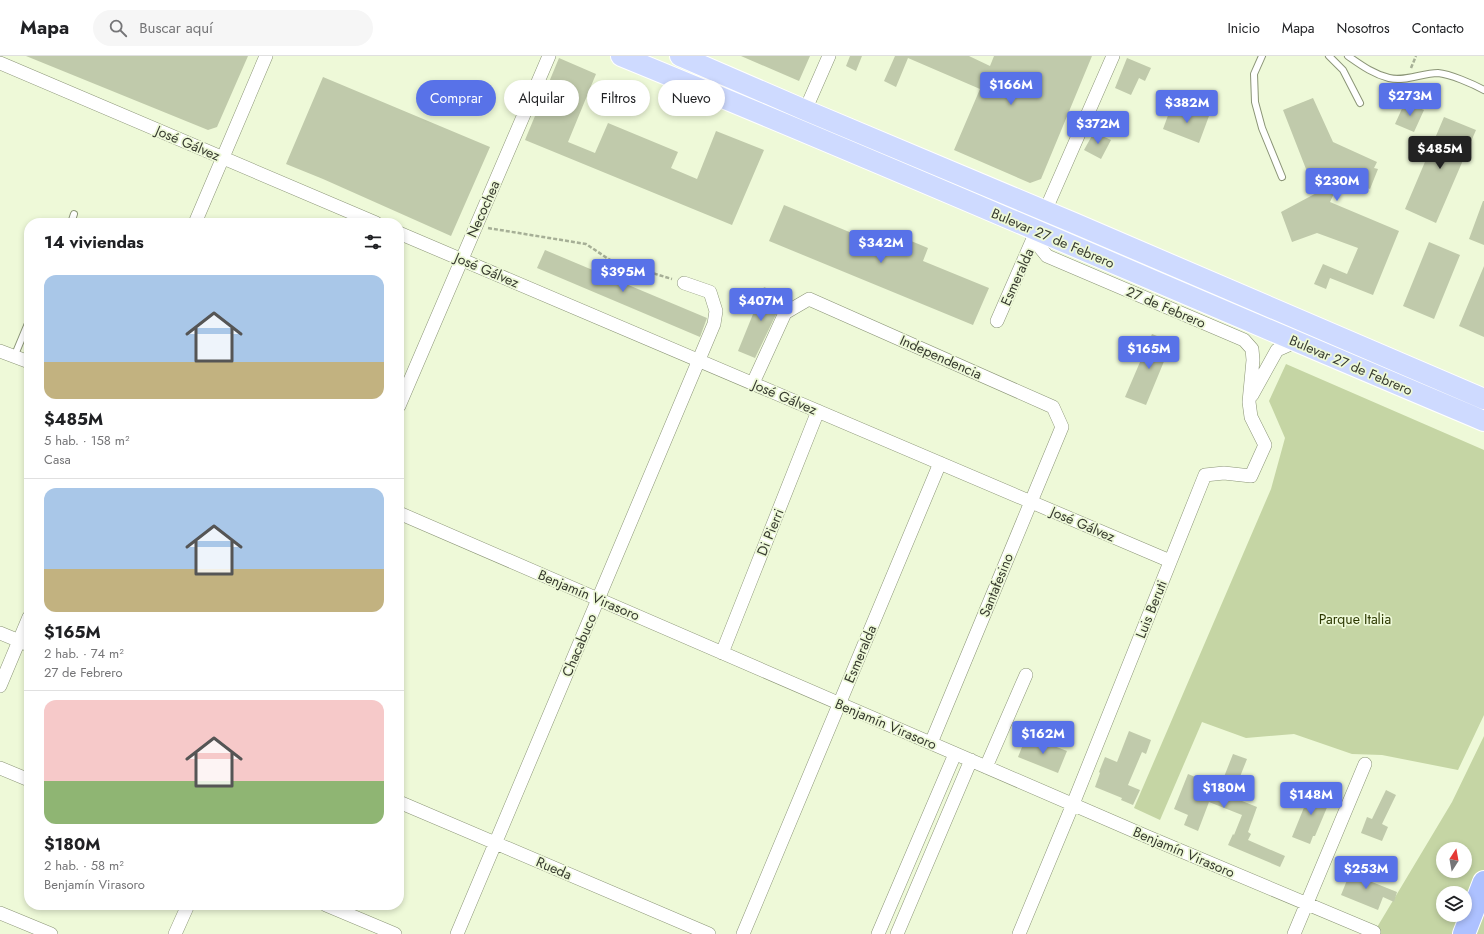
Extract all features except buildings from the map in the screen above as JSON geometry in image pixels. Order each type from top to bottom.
[{"type":"highway","points":[[1464,934],[1484,882]]},
{"type":"main road","name":"Bulevar 27 de Febrero","points":[[621,56],[797,129],[1035,235],[1484,421]]},
{"type":"main road","name":"Bulevar 27 de Febrero","points":[[680,56],[1484,399]]},
{"type":"street","points":[[197,218],[266,56]]},
{"type":"street","name":"Necochea","points":[[404,394],[549,56]]},
{"type":"street","points":[[797,129],[829,56]]},
{"type":"street","name":"Esmeralda","points":[[998,321],[1113,56]]},
{"type":"street","name":"José Gálvez","points":[[0,63],[223,158],[347,217]]},
{"type":"street","name":"José Gálvez","points":[[404,235],[1170,561]]},
{"type":"street","name":"27 de Febrero","points":[[1035,235],[1047,256],[1244,340],[1252,349],[1253,360],[1249,402]]},
{"type":"street","name":"Chacabuco","points":[[457,934],[700,361],[714,324],[716,311],[710,292],[684,283]]},
{"type":"street","name":"Independencia","points":[[753,383],[785,313],[809,299],[1053,407],[1062,427]]},
{"type":"street","points":[[1249,402],[1276,350],[1295,342]]},
{"type":"street","points":[[0,352],[24,360]]},
{"type":"street","name":"Luis Beruti","points":[[1019,934],[1073,804],[1205,475],[1224,473],[1251,476],[1265,445],[1251,417],[1249,402]]},
{"type":"street","name":"Di Pierri","points":[[722,653],[818,411]]},
{"type":"street","name":"Santafesino","points":[[931,743],[1062,427]]},
{"type":"street","name":"Esmeralda","points":[[743,934],[940,463]]},
{"type":"street","name":"Benjamín Virasoro","points":[[404,515],[986,767],[1374,932]]},
{"type":"street","points":[[0,633],[24,643],[0,686]]},
{"type":"street","points":[[986,767],[1026,675]]},
{"type":"street","points":[[878,934],[956,754]]},
{"type":"street","points":[[897,934],[971,760]]},
{"type":"street","points":[[1294,934],[1365,764]]},
{"type":"street","points":[[0,768],[24,778]]},
{"type":"street","name":"Rueda","points":[[404,804],[709,934]]},
{"type":"street","points":[[175,934],[186,910]]},
{"type":"street","points":[[338,910],[395,934]]},
{"type":"street","points":[[0,913],[51,934]]},
{"type":"lane","points":[[1262,56],[1254,74],[1255,102],[1262,128],[1282,177]]},
{"type":"lane","points":[[1329,56],[1343,70],[1360,103]]},
{"type":"lane","points":[[1348,56],[1368,70],[1390,78],[1406,78],[1438,73],[1470,82],[1484,90]]},
{"type":"lane","points":[[73,218],[74,214]]},
{"type":"lane","points":[[14,357],[24,333]]},
{"type":"path","points":[[476,226],[586,244],[610,260],[684,283]]},
{"type":"green space","name":"Parque Italia","points":[[1286,364],[1484,450],[1484,715],[1458,770],[1382,755],[1352,754],[1294,734],[1246,738],[1202,722],[1160,820],[1134,808],[1271,489],[1285,438],[1269,401]]},
{"type":"green space","points":[[1484,736],[1484,934],[1373,934],[1452,802]]}]
